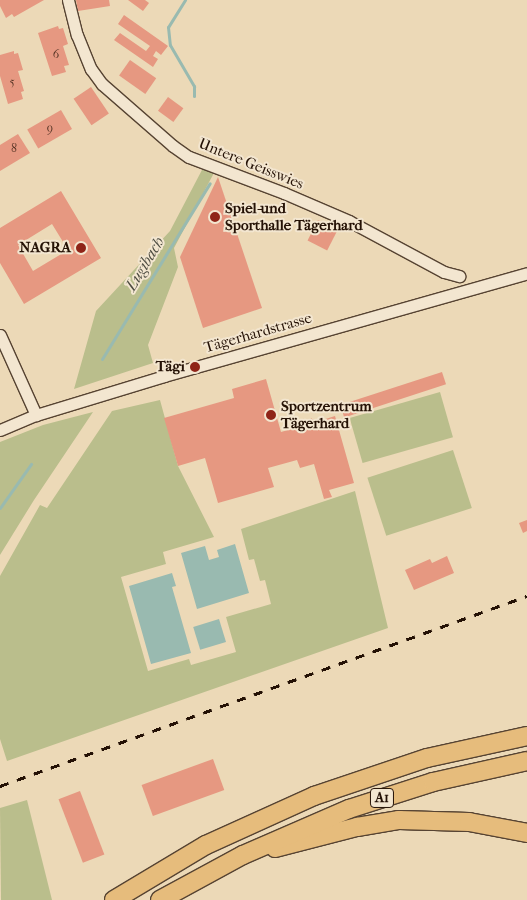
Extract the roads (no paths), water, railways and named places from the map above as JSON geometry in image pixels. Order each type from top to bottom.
[{"type":"highway","name":"A1","points":[[114,900],[206,845],[314,796],[419,760],[527,736]]},
{"type":"highway","name":"A1","points":[[160,900],[243,854],[314,822],[377,799],[462,775],[527,761]]},
{"type":"highway","points":[[243,854],[356,827],[399,820],[469,822],[527,833]]},
{"type":"street","name":"Untere Geisswies","points":[[68,0],[76,36],[90,68],[102,84],[174,146],[190,157],[215,168],[284,193],[350,221],[444,272],[459,276]]},
{"type":"street","name":"Tägerhardstrasse","points":[[0,430],[36,415],[256,349],[527,273]]},
{"type":"street","points":[[0,335],[36,415]]},
{"type":"water","points":[[235,544],[249,593],[197,609],[181,553],[205,546],[209,560],[219,557],[217,550]]},
{"type":"water","points":[[172,573],[176,586],[172,587],[191,653],[151,664],[129,586]]},
{"type":"water","points":[[219,619],[226,642],[200,650],[193,627]]},
{"type":"waterway","name":"Lugibach","points":[[185,0],[168,27],[170,45],[194,86],[194,96]]},
{"type":"waterway","name":"Lugibach","points":[[102,359],[210,183]]},
{"type":"waterway","name":"Lugibach","points":[[0,508],[31,464]]},
{"type":"railway","points":[[0,786],[527,596]]},
{"type":"place","name":"Spiel-und Sporthalle Tägerhard","points":[[215,217]]},
{"type":"place","name":"NAGRA","points":[[81,248]]},
{"type":"place","name":"Tägi","points":[[195,367]]},
{"type":"place","name":"Sportzentrum Tägerhard","points":[[271,415]]}]
